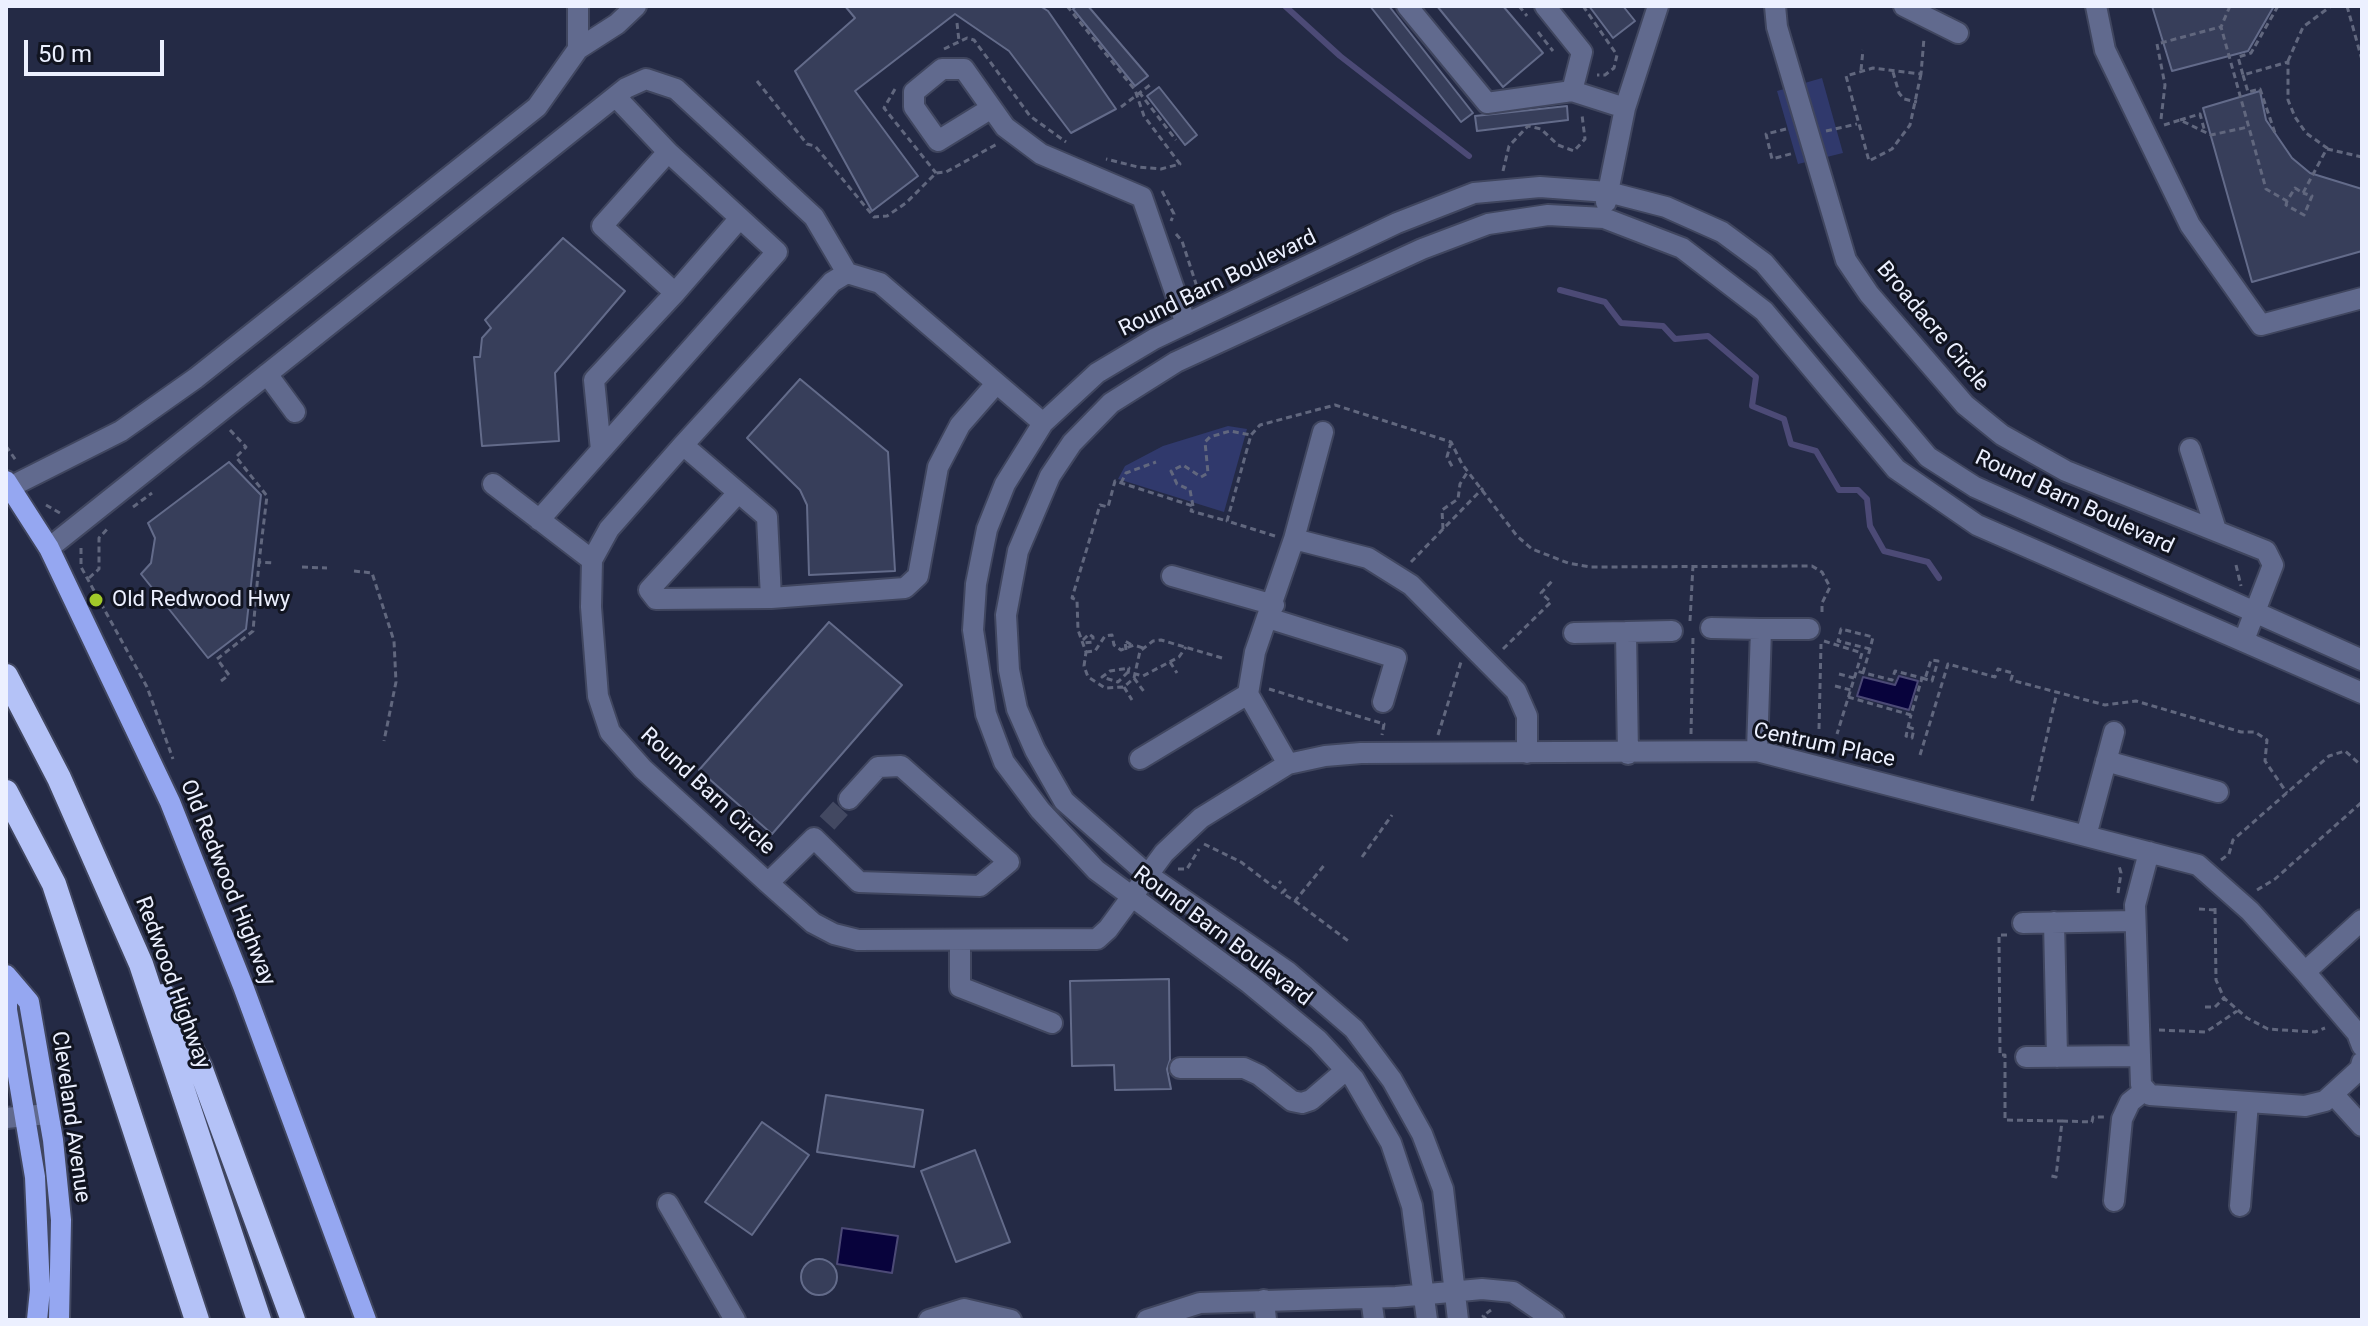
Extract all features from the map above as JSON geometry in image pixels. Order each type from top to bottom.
[{"type":"highway","name":"Redwood Highway","points":[[6,676],[59,778],[141,964],[259,1320]]},
{"type":"highway","points":[[6,792],[54,884],[197,1320]]},
{"type":"highway","points":[[103,874],[200,1067],[293,1320]]},
{"type":"main road","name":"Old Redwood Highway","points":[[8,484],[49,548],[170,802],[243,986],[366,1320]]},
{"type":"main road","name":"Cleveland Avenue","points":[[6,976],[29,1002],[48,1114],[61,1220],[59,1320]]},
{"type":"main road","name":"Cleveland Avenue","points":[[6,976],[16,1117],[35,1177],[40,1290],[37,1320]]},
{"type":"street","points":[[578,6],[578,49]]},
{"type":"street","points":[[8,484],[121,431],[196,378],[537,107],[578,49],[617,24],[636,6]]},
{"type":"street","points":[[1407,6],[1487,103],[1581,94],[1625,108]]},
{"type":"street","points":[[1545,6],[1582,52],[1581,94]]},
{"type":"street","points":[[1604,218],[1625,108],[1658,6]]},
{"type":"street","name":"Broadacre Circle","points":[[1775,6],[1846,260],[1869,294],[1965,405],[2002,435],[2066,471],[2261,547],[2271,555],[2271,573],[2244,640]]},
{"type":"street","points":[[1904,6],[1958,33]]},
{"type":"street","points":[[2096,6],[2105,50],[2190,225],[2261,325],[2362,298]]},
{"type":"street","points":[[49,548],[616,97],[646,79],[676,89],[814,217],[847,273],[880,283],[995,385],[1043,423]]},
{"type":"street","points":[[539,520],[777,252],[668,152],[616,97]]},
{"type":"street","points":[[990,109],[1041,154],[1142,197],[1186,324]]},
{"type":"street","points":[[668,152],[602,226],[675,293]]},
{"type":"street","name":"Round Barn Boulevard","points":[[1427,1320],[1412,1206],[1391,1143],[1346,1070],[1318,1040],[1249,983],[1096,870],[1040,810],[1004,762],[986,714],[978,672],[974,615],[987,529],[1005,484],[1043,423],[1097,373],[1186,324],[1397,223],[1474,193],[1540,187],[1608,192],[1666,207],[1722,232],[1764,263],[1928,457],[1975,487],[2362,660]]},
{"type":"street","name":"Round Barn Boulevard","points":[[1458,1320],[1443,1189],[1422,1134],[1392,1080],[1354,1029],[1288,972],[1148,875],[1064,801],[1023,723],[1009,670],[1006,615],[1018,551],[1050,476],[1072,443],[1111,403],[1176,362],[1422,249],[1488,224],[1548,215],[1604,218],[1682,248],[1764,311],[1896,469],[1977,525],[2362,693]]},
{"type":"street","points":[[601,450],[594,380],[740,218]]},
{"type":"street","name":"Round Barn Circle","points":[[847,273],[832,282],[683,445],[609,529],[592,560],[591,607],[598,696],[610,732],[643,769],[768,883],[813,923],[834,934],[858,940],[960,942],[1097,939],[1132,899],[1148,875]]},
{"type":"street","points":[[267,374],[295,412]]},
{"type":"street","points":[[738,493],[649,590],[656,599],[771,598],[905,588],[918,576],[938,467],[960,425],[995,385]]},
{"type":"street","points":[[1288,764],[1255,690],[1255,652],[1271,611],[1284,538],[1323,432]]},
{"type":"street","points":[[683,445],[767,517],[771,598]]},
{"type":"street","points":[[2190,449],[2216,530]]},
{"type":"street","points":[[493,484],[592,560]]},
{"type":"street","points":[[1284,538],[1368,558],[1411,585],[1516,691],[1527,716],[1527,753]]},
{"type":"street","points":[[1172,576],[1396,658],[1383,702]]},
{"type":"street","points":[[1711,628],[1815,635]]},
{"type":"street","points":[[1757,751],[1761,629]]},
{"type":"street","points":[[1574,633],[1684,630]]},
{"type":"street","points":[[1626,632],[1628,754]]},
{"type":"street","points":[[1140,759],[1255,690]]},
{"type":"street","points":[[2086,836],[2114,732]]},
{"type":"street","name":"Centrum Place","points":[[1148,875],[1181,834],[1201,818],[1288,764],[1361,753],[1757,751],[2198,865],[2250,911],[2360,1034]]},
{"type":"street","points":[[2106,761],[2218,792]]},
{"type":"street","points":[[768,883],[820,830],[859,882],[980,886],[1009,862],[901,766],[878,767],[849,799]]},
{"type":"street","points":[[2149,852],[2138,889],[2135,921],[2141,1085],[2150,1095],[2305,1106],[2325,1101],[2360,1069],[2362,1062]]},
{"type":"street","points":[[2305,972],[2362,920]]},
{"type":"street","points":[[2023,923],[2135,921]]},
{"type":"street","points":[[2054,922],[2057,1057]]},
{"type":"street","points":[[960,942],[960,987],[1052,1023]]},
{"type":"street","points":[[2026,1057],[2140,1056]]},
{"type":"street","points":[[1180,1068],[1244,1068],[1259,1075],[1292,1101],[1302,1103],[1311,1100],[1346,1070]]},
{"type":"street","points":[[2114,1201],[2122,1119],[2130,1102],[2145,1090]]},
{"type":"street","points":[[2333,1094],[2362,1126]]},
{"type":"street","points":[[2240,1206],[2248,1102]]},
{"type":"street","points":[[16,1117],[48,1114]]},
{"type":"street","points":[[668,1204],[735,1320]]},
{"type":"street","points":[[1147,1320],[1200,1303],[1265,1310],[1455,1290],[1513,1292],[1554,1320]]},
{"type":"street","points":[[1371,1298],[1374,1320]]},
{"type":"street","points":[[929,1320],[964,1309],[1011,1320]]},
{"type":"path","points":[[1067,6],[1176,140]]},
{"type":"path","points":[[1501,172],[1506,168],[1509,146],[1528,126],[1541,129],[1574,151],[1585,139],[1581,94],[1596,75],[1605,75],[1614,68],[1617,55],[1583,6]]},
{"type":"path","points":[[2230,6],[2221,27],[2266,189],[2287,201]]},
{"type":"path","points":[[2276,136],[2260,89],[2248,92],[2238,57],[2251,53],[2278,6]]},
{"type":"path","points":[[2331,6],[2303,27],[2288,62],[2288,100],[2306,133],[2327,148],[2362,157]]},
{"type":"path","points":[[2347,6],[2362,60]]},
{"type":"path","points":[[957,23],[959,41]]},
{"type":"path","points":[[2205,132],[2200,114],[2163,125],[2165,85],[2157,44],[2221,27]]},
{"type":"path","points":[[2356,39],[2362,37]]},
{"type":"path","points":[[933,55],[959,41],[974,40],[1030,116],[1073,146]]},
{"type":"path","points":[[1921,74],[1861,70],[1846,76],[1867,158],[1872,161],[1903,136],[1917,102],[1921,74],[1925,45],[1922,44]]},
{"type":"path","points":[[1861,70],[1863,50]]},
{"type":"path","points":[[2243,75],[2288,62]]},
{"type":"path","points":[[1892,70],[1899,93],[1917,102]]},
{"type":"path","points":[[757,81],[807,144],[815,146],[874,217],[887,216],[906,203],[936,173],[946,172],[1016,134]]},
{"type":"path","points":[[899,84],[884,108],[936,173]]},
{"type":"path","points":[[1121,107],[1150,85]]},
{"type":"path","points":[[1103,158],[1161,169],[1180,164],[1144,116],[1138,93]]},
{"type":"path","points":[[2180,120],[2211,135],[2248,127]]},
{"type":"path","points":[[1806,123],[1766,134],[1772,159],[1813,148]]},
{"type":"path","points":[[1845,127],[1857,124]]},
{"type":"path","points":[[2303,193],[2327,148]]},
{"type":"path","points":[[2295,188],[2312,196],[2304,215],[2286,205],[2287,201],[2295,188]]},
{"type":"path","points":[[1162,191],[1174,214],[1170,228],[1182,241],[1199,293]]},
{"type":"path","points":[[1179,304],[1199,293],[1210,292]]},
{"type":"path","points":[[1227,521],[1251,435],[1260,425],[1335,405],[1451,442],[1468,471],[1517,536],[1532,549],[1568,563],[1590,567],[1799,565],[1822,572],[1830,587],[1822,603],[1815,635],[1819,729]]},
{"type":"path","points":[[221,681],[229,675],[217,659],[253,631],[267,496],[236,457],[246,447],[226,425]]},
{"type":"path","points":[[1251,435],[1230,431],[1210,437],[1205,442],[1208,473],[1201,477],[1183,465],[1171,471],[1177,484],[1190,490],[1191,511],[1284,538]]},
{"type":"path","points":[[1451,442],[1447,457],[1453,468]]},
{"type":"path","points":[[1121,483],[1126,473],[1156,462]]},
{"type":"path","points":[[1443,529],[1442,510],[1458,499],[1460,484],[1468,471]]},
{"type":"path","points":[[1143,648],[1135,676],[1124,687],[1096,685],[1084,666],[1086,652],[1076,614],[1077,600],[1072,598],[1100,505],[1108,507],[1115,481],[1193,506]]},
{"type":"path","points":[[128,510],[147,500],[155,488]]},
{"type":"path","points":[[1411,562],[1483,488]]},
{"type":"path","points":[[83,545],[79,561],[89,578],[99,569],[99,538],[109,527]]},
{"type":"path","points":[[259,562],[275,563]]},
{"type":"path","points":[[1691,734],[1693,636],[1684,630],[1693,565]]},
{"type":"path","points":[[2236,565],[2241,586]]},
{"type":"path","points":[[302,567],[327,568]]},
{"type":"path","points":[[354,571],[372,573],[394,641],[396,682],[384,741]]},
{"type":"path","points":[[1503,649],[1551,602],[1541,593],[1554,579]]},
{"type":"path","points":[[1863,673],[1870,649],[1873,637],[1841,629],[1838,641],[1870,649]]},
{"type":"path","points":[[1086,652],[1095,651],[1102,637],[1112,635],[1116,648],[1143,648],[1161,640],[1222,658]]},
{"type":"path","points":[[1815,635],[1862,653],[1837,734]]},
{"type":"path","points":[[1126,650],[1125,641],[1132,646]]},
{"type":"path","points":[[1128,672],[1118,682],[1102,677],[1120,668],[1129,668],[1128,672],[1135,676],[1143,676],[1170,662],[1186,647]]},
{"type":"path","points":[[1438,735],[1463,653]]},
{"type":"path","points":[[1856,671],[1892,680],[1895,671],[1924,678],[1932,681],[1938,661],[1931,660],[1924,678],[1911,715],[1908,727]]},
{"type":"path","points":[[1170,662],[1177,673]]},
{"type":"path","points":[[1920,755],[1948,664],[1995,677],[1998,669],[2013,673],[2011,680],[2105,705],[2136,701],[2241,732],[2255,732],[2267,740],[2265,761],[2287,793]]},
{"type":"path","points":[[1839,674],[1854,678]]},
{"type":"path","points":[[1135,676],[1145,693]]},
{"type":"path","points":[[1835,686],[1851,690]]},
{"type":"path","points":[[1124,687],[1132,700]]},
{"type":"path","points":[[1255,690],[1384,724],[1382,735]]},
{"type":"path","points":[[2032,801],[2057,692]]},
{"type":"path","points":[[1848,697],[1911,715]]},
{"type":"path","points":[[2221,860],[2229,854],[2233,840],[2337,751],[2345,751],[2362,766]]},
{"type":"path","points":[[2254,890],[2261,890],[2275,879],[2362,802]]},
{"type":"path","points":[[1362,857],[1392,815]]},
{"type":"path","points":[[1176,872],[1187,869],[1203,843],[1241,862],[1275,888],[1281,881]]},
{"type":"path","points":[[1295,901],[1326,863]]},
{"type":"path","points":[[2117,902],[2119,866]]},
{"type":"path","points":[[1286,889],[1282,893],[1351,943]]},
{"type":"path","points":[[2215,903],[2216,980],[2224,998],[2237,1011],[2268,1029],[2315,1032],[2325,1028]]},
{"type":"path","points":[[2199,909],[2215,910]]},
{"type":"path","points":[[2205,1007],[2215,1007],[2224,998]]},
{"type":"path","points":[[2155,1030],[2206,1032],[2237,1011]]},
{"type":"path","points":[[2062,1121],[2092,1122],[2093,1117],[2110,1117]]},
{"type":"path","points":[[1483,1316],[1487,1320]]},
{"type":"shaded area","points":[[1822,78],[1843,153],[1798,164],[1777,91]]},
{"type":"shaded area","points":[[1228,426],[1247,429],[1224,512],[1118,479],[1125,466],[1163,446]]},
{"type":"shaded area","points":[[1899,676],[1918,681],[1909,710],[1857,696],[1863,677],[1895,685]]},
{"type":"shaded area","points":[[842,1228],[898,1236],[892,1273],[837,1264]]},
{"type":"building","points":[[845,6],[1040,6],[1048,11],[1116,109],[1071,133],[1009,51],[955,14],[855,91],[918,176],[872,211],[795,71],[855,18]]},
{"type":"building","points":[[1088,6],[1148,76],[1135,86],[1073,9]]},
{"type":"building","points":[[1370,6],[1389,6],[1473,113],[1461,122]]},
{"type":"building","points":[[1437,6],[1503,6],[1543,53],[1503,87]]},
{"type":"building","points":[[1589,6],[1623,6],[1635,21],[1613,38]]},
{"type":"building","points":[[2152,6],[2274,6],[2248,51],[2172,71]]},
{"type":"building","points":[[1159,87],[1197,135],[1185,145],[1147,96]]},
{"type":"building","points":[[2260,91],[2266,120],[2292,158],[2310,173],[2362,189],[2362,251],[2252,282],[2203,108]]},
{"type":"building","points":[[1567,106],[1568,120],[1477,131],[1475,116]]},
{"type":"building","points":[[563,238],[625,291],[555,373],[559,441],[482,446],[474,357],[480,357],[482,338],[491,328],[485,320]]},
{"type":"building","points":[[800,379],[888,452],[895,571],[809,575],[807,505],[800,490],[747,438]]},
{"type":"building","points":[[229,462],[261,495],[246,629],[208,658],[141,574],[151,563],[155,538],[148,523]]},
{"type":"building","points":[[829,622],[902,685],[772,834],[699,770]]},
{"type":"building","points":[[1169,979],[1170,1060],[1167,1069],[1171,1089],[1115,1090],[1114,1065],[1072,1066],[1070,981]]},
{"type":"building","points":[[826,1095],[923,1110],[914,1167],[817,1152]]},
{"type":"building","points":[[762,1122],[809,1155],[752,1235],[705,1202]]},
{"type":"building","points":[[975,1150],[1010,1242],[956,1262],[921,1171]]},
{"type":"building","points":[[819,1259],[831,1265],[837,1277],[831,1289],[819,1295],[807,1289],[801,1277],[807,1265]]},
{"type":"waterway","points":[[1285,6],[1340,56],[1469,156]]},
{"type":"waterway","points":[[1560,290],[1605,302],[1621,323],[1663,326],[1675,339],[1708,336],[1756,377],[1752,406],[1784,419],[1791,444],[1816,451],[1839,490],[1858,490],[1867,499],[1870,526],[1884,551],[1928,562],[1939,578]]},
{"type":"tunnel","points":[[827,823],[849,799]]},
{"type":"place","name":"Old Redwood Hwy","points":[[96,600]]}]
